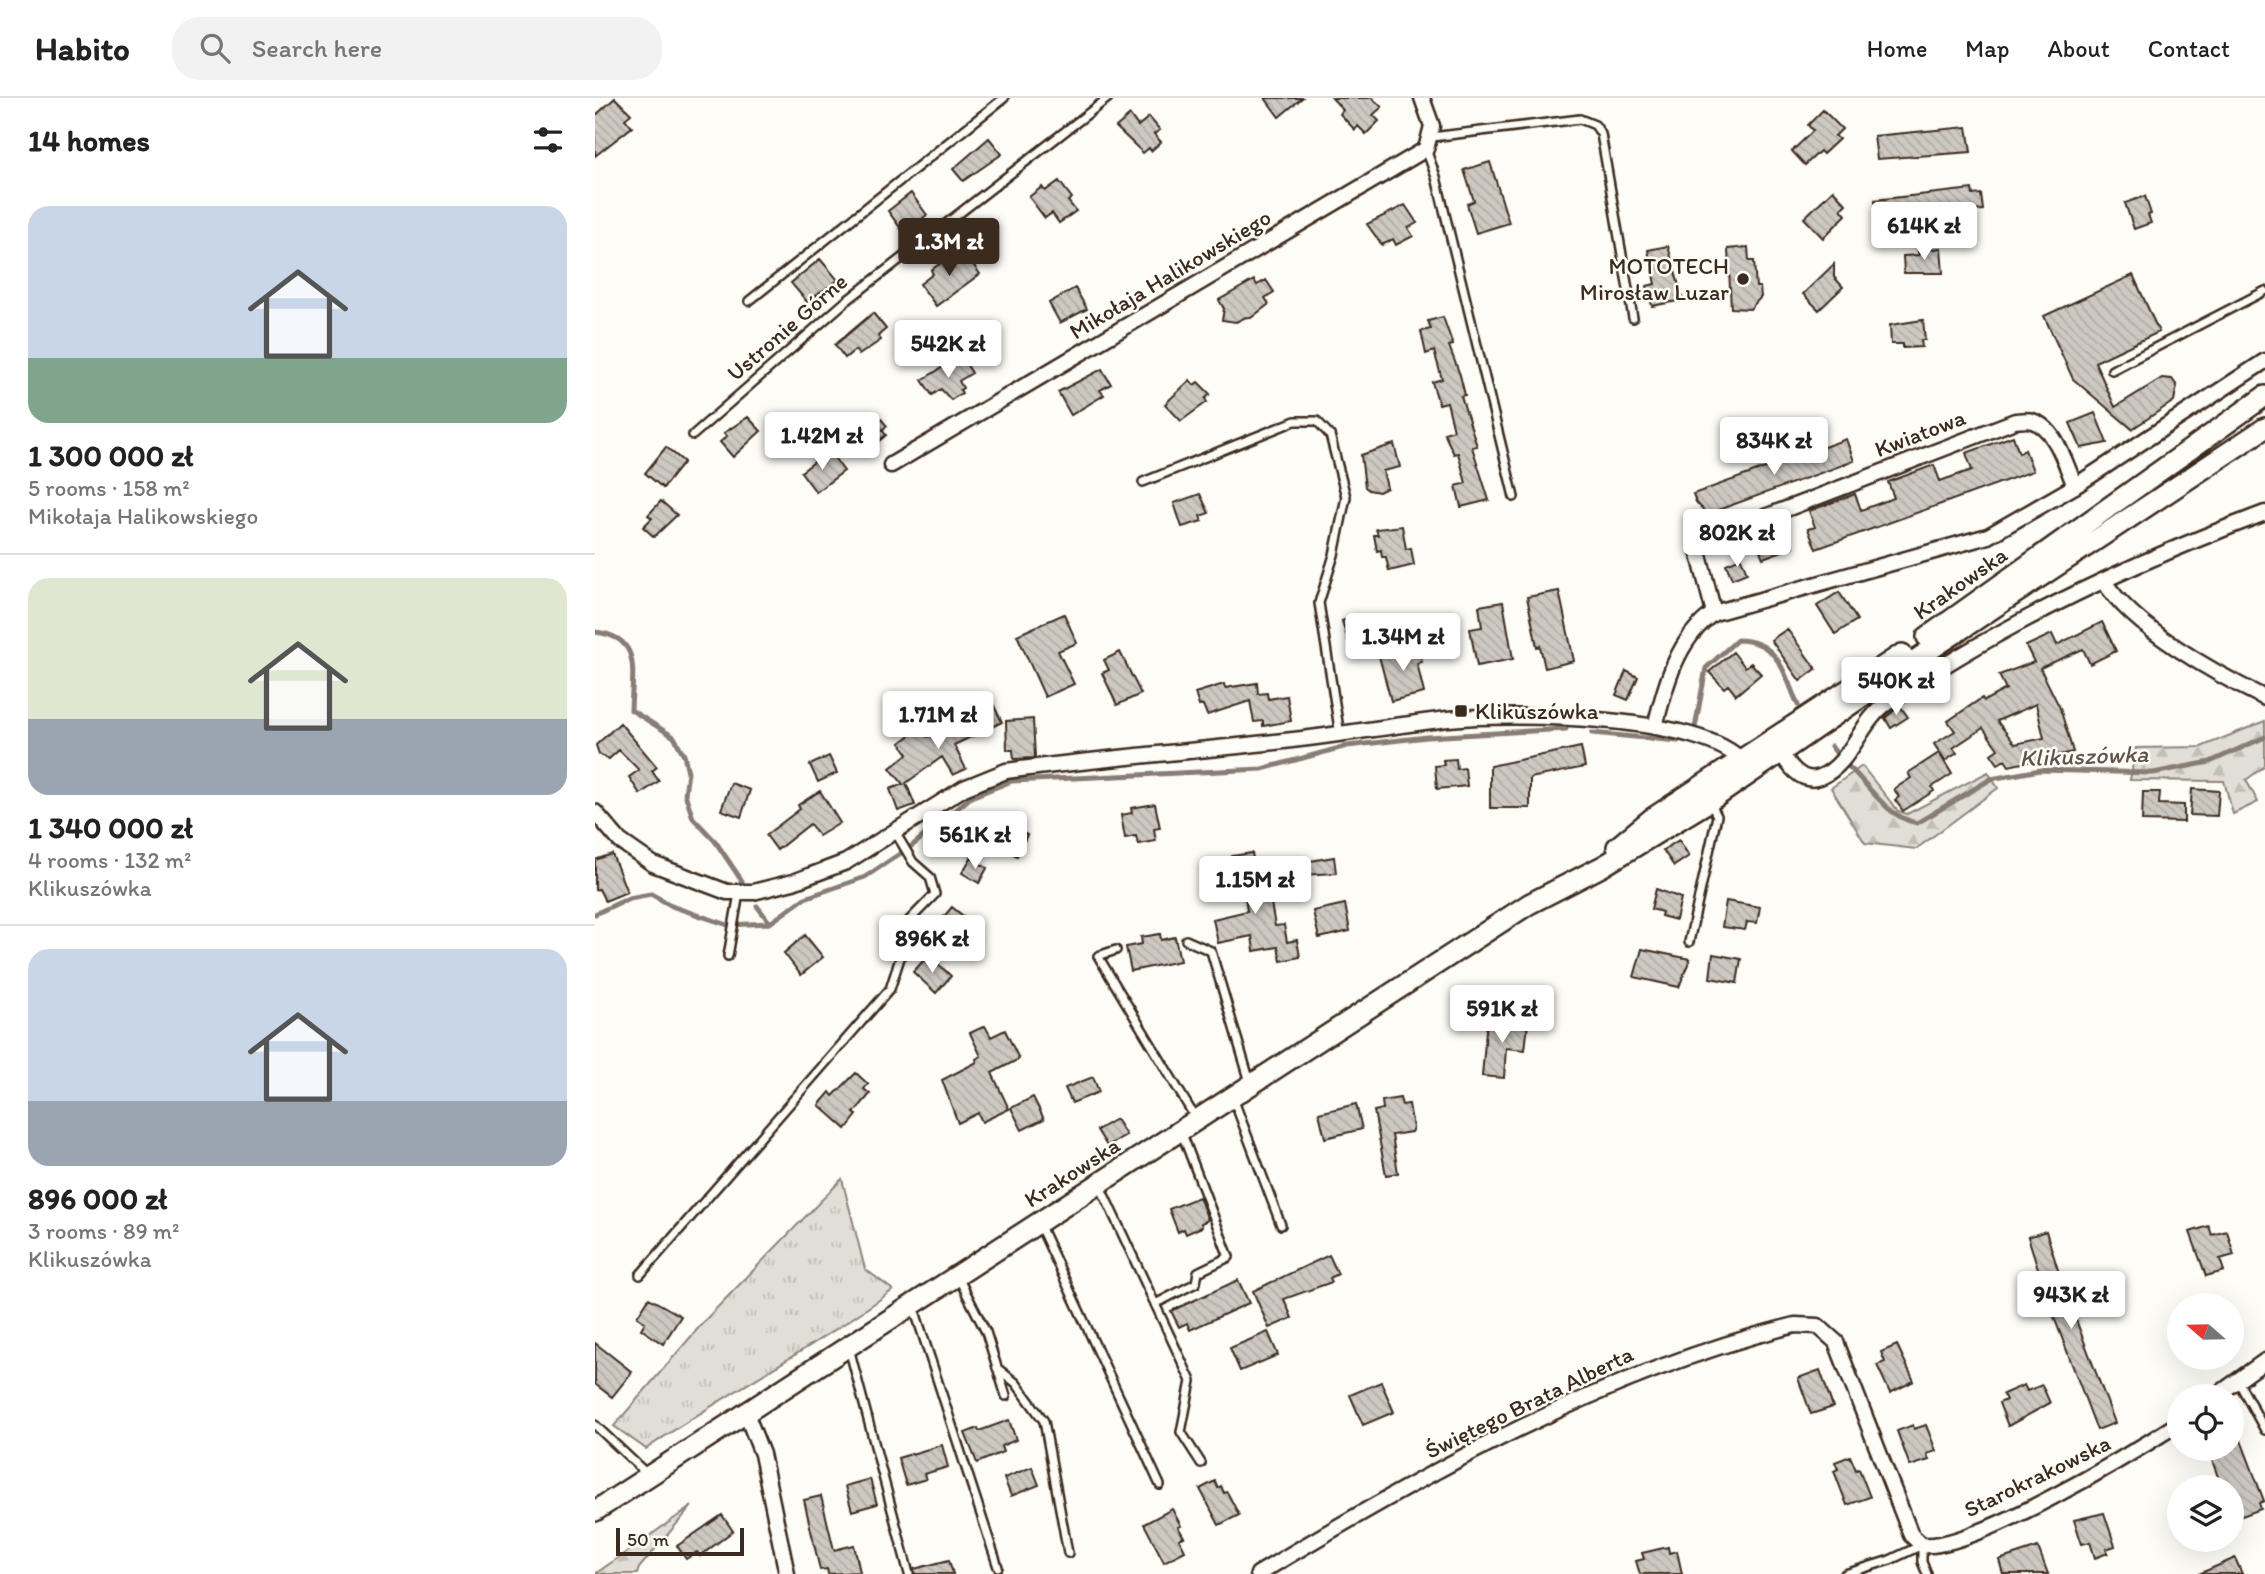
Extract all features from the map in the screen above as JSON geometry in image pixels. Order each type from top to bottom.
[{"type":"main road","name":"Krakowska","points":[[1777,748],[1903,654],[2265,396]]},
{"type":"main road","name":"Krakowska","points":[[595,1511],[1529,904],[1603,866],[1706,794],[1933,648],[2265,428]]},
{"type":"street","points":[[1422,98],[1432,126],[1429,143]]},
{"type":"street","name":"Mikołaja Halikowskiego","points":[[891,465],[1429,143]]},
{"type":"street","points":[[1655,727],[1664,690],[1684,645],[1703,621],[1714,613],[1988,536],[2075,486],[2265,361]]},
{"type":"street","name":"Kwiatowa","points":[[1714,613],[1698,551],[1708,539],[2015,421],[2032,421],[2045,428],[2075,486]]},
{"type":"street","points":[[1777,748],[1798,774],[1807,779],[1823,776],[1843,758],[1884,705],[1976,647],[2104,581],[2265,513]]},
{"type":"street","points":[[2104,581],[2116,600],[2208,670],[2265,698]]},
{"type":"street","points":[[595,812],[636,854],[699,882],[739,893],[775,888],[846,862],[898,838],[983,777],[1006,771],[1339,735],[1451,719],[1533,717],[1655,727],[1718,743],[1747,767]]},
{"type":"street","name":"Świętego Brata Alberta","points":[[1258,1574],[1457,1459],[1594,1392],[1650,1369],[1795,1325],[1818,1326],[1836,1342],[1916,1540]]},
{"type":"street","points":[[2234,1384],[2265,1361]]},
{"type":"street","points":[[746,1413],[762,1454],[787,1574]]},
{"type":"street","name":"Starokrakowska","points":[[1916,1540],[1949,1543],[2102,1471],[2167,1430]]},
{"type":"lane","points":[[749,301],[1004,98]]},
{"type":"lane","name":"Ustronie Górne","points":[[693,435],[845,302],[1108,98]]},
{"type":"lane","points":[[1514,497],[1429,143],[1580,119],[1595,125],[1601,134],[1613,193],[1633,318]]},
{"type":"lane","points":[[2112,370],[2265,291]]},
{"type":"lane","points":[[1143,482],[1295,421],[1317,421],[1331,435],[1346,497],[1334,555],[1319,603],[1339,735]]},
{"type":"lane","points":[[1689,942],[1717,816],[1706,794]]},
{"type":"lane","points":[[641,1275],[890,989],[901,955],[898,932],[935,894],[930,877],[913,862],[898,838]]},
{"type":"lane","points":[[728,956],[739,893]]},
{"type":"lane","points":[[1186,940],[1211,951],[1251,1085]]},
{"type":"lane","points":[[1117,950],[1098,956],[1189,1125],[1229,1257],[1198,1272],[1196,1283],[1155,1304]]},
{"type":"lane","points":[[1233,1097],[1281,1225]]},
{"type":"lane","points":[[1099,1184],[1191,1381],[1181,1432],[1201,1463]]},
{"type":"lane","points":[[1039,1223],[1160,1485]]},
{"type":"lane","points":[[958,1276],[986,1332],[1006,1396]]},
{"type":"lane","points":[[913,1305],[998,1567]]},
{"type":"lane","points":[[849,1346],[909,1574]]},
{"type":"lane","points":[[997,1368],[1016,1383],[1044,1421],[1067,1553]]},
{"type":"lane","points":[[2238,1381],[2265,1430]]},
{"type":"lane","points":[[595,1425],[650,1476]]},
{"type":"lane","points":[[1845,1574],[1890,1560],[1916,1540],[1927,1574]]},
{"type":"green space","points":[[2265,721],[2265,766],[2246,780],[2258,802],[2233,814],[2224,781],[2130,780],[2136,748],[2201,747]]},
{"type":"green space","points":[[1862,766],[1898,811],[1907,814],[1988,772],[1998,788],[1916,849],[1865,843],[1831,788]]},
{"type":"green space","points":[[842,1179],[865,1269],[893,1290],[646,1449],[614,1426],[707,1318]]},
{"type":"green space","points":[[692,1506],[639,1568],[637,1574],[595,1574]]},
{"type":"building","points":[[615,98],[631,114],[625,119],[632,127],[595,156],[595,116]]},
{"type":"building","points":[[1265,98],[1302,98],[1279,117]]},
{"type":"building","points":[[1332,98],[1372,98],[1382,107],[1373,115],[1379,121],[1366,134],[1358,126],[1355,130],[1340,114],[1343,110]]},
{"type":"building","points":[[1823,110],[1842,129],[1835,136],[1839,139],[1823,154],[1820,151],[1805,165],[1792,151],[1813,131],[1808,125]]},
{"type":"building","points":[[1130,115],[1138,126],[1149,117],[1160,130],[1154,134],[1161,142],[1151,151],[1149,148],[1143,153],[1116,127]]},
{"type":"building","points":[[1967,127],[1971,152],[1877,159],[1874,136]]},
{"type":"building","points":[[989,138],[1002,154],[963,181],[953,169]]},
{"type":"building","points":[[1490,162],[1509,223],[1476,233],[1467,204],[1474,201],[1464,170]]},
{"type":"building","points":[[1059,181],[1072,198],[1068,201],[1076,211],[1059,223],[1052,213],[1045,218],[1029,197],[1042,187],[1045,191]]},
{"type":"building","points":[[1972,189],[1973,195],[1981,194],[1983,210],[1877,221],[1875,200]]},
{"type":"building","points":[[1833,190],[1846,204],[1841,209],[1846,215],[1823,238],[1804,218]]},
{"type":"building","points":[[911,193],[927,215],[904,233],[888,211]]},
{"type":"building","points":[[2145,196],[2151,223],[2134,229],[2125,203]]},
{"type":"building","points":[[1405,205],[1417,223],[1408,228],[1413,236],[1396,245],[1393,239],[1382,245],[1367,224]]},
{"type":"building","points":[[1668,246],[1683,300],[1652,306],[1647,286],[1655,284],[1648,250]]},
{"type":"building","points":[[1748,247],[1749,261],[1754,261],[1756,287],[1760,287],[1761,297],[1750,309],[1731,308],[1728,249]]},
{"type":"building","points":[[1941,248],[1943,273],[1904,273],[1903,256],[1919,255],[1918,251]]},
{"type":"building","points":[[964,252],[980,274],[936,306],[920,284],[933,274],[931,270],[948,258],[951,262]]},
{"type":"building","points":[[820,259],[838,280],[807,302],[791,283]]},
{"type":"building","points":[[1834,264],[1834,277],[1843,287],[1819,310],[1803,294]]},
{"type":"building","points":[[2133,275],[2159,332],[2095,362],[2115,407],[2162,378],[2172,379],[2177,386],[2174,401],[2132,429],[2073,379],[2044,316]]},
{"type":"building","points":[[1254,280],[1257,285],[1266,280],[1274,292],[1265,298],[1269,304],[1251,318],[1246,317],[1236,322],[1222,320],[1224,309],[1219,300]]},
{"type":"building","points":[[1075,288],[1087,309],[1060,323],[1049,303]]},
{"type":"building","points":[[873,313],[886,329],[878,336],[881,340],[859,355],[855,350],[845,358],[835,345]]},
{"type":"building","points":[[1443,317],[1465,395],[1461,396],[1477,446],[1472,447],[1489,500],[1461,507],[1456,486],[1466,483],[1458,453],[1454,454],[1444,433],[1454,430],[1447,402],[1439,404],[1432,382],[1442,379],[1434,351],[1426,354],[1421,331],[1431,329],[1428,321]]},
{"type":"building","points":[[1923,320],[1925,340],[1921,340],[1922,347],[1903,348],[1903,344],[1891,344],[1890,325]]},
{"type":"building","points":[[963,359],[972,373],[959,381],[963,388],[960,390],[962,393],[951,400],[941,389],[932,395],[922,380],[948,364],[950,368]]},
{"type":"building","points":[[1102,369],[1111,384],[1100,390],[1104,395],[1071,415],[1058,392]]},
{"type":"building","points":[[1190,380],[1194,385],[1198,382],[1210,394],[1205,399],[1207,402],[1181,421],[1165,404]]},
{"type":"building","points":[[876,413],[887,426],[882,430],[886,435],[867,451],[852,433]]},
{"type":"building","points":[[2095,413],[2107,443],[2081,448],[2070,423]]},
{"type":"building","points":[[748,417],[761,431],[733,457],[720,442],[727,436],[724,433]]},
{"type":"building","points":[[2013,436],[2019,453],[2025,450],[2033,471],[1816,549],[1808,529],[1815,527],[1809,511],[1855,494],[1861,510],[1894,498],[1888,482],[1934,465],[1940,481],[1972,470],[1966,453]]},
{"type":"building","points":[[1846,439],[1854,461],[1707,514],[1696,502],[1693,494]]},
{"type":"building","points":[[1394,444],[1400,467],[1383,471],[1387,488],[1379,492],[1369,490],[1365,487],[1361,455]]},
{"type":"building","points":[[666,447],[684,462],[663,488],[645,473]]},
{"type":"building","points":[[829,451],[844,471],[816,492],[801,472]]},
{"type":"building","points":[[1200,494],[1209,513],[1200,516],[1202,521],[1182,527],[1174,503]]},
{"type":"building","points":[[661,501],[677,515],[654,537],[643,527],[652,518],[648,515]]},
{"type":"building","points":[[1402,526],[1406,549],[1411,548],[1414,565],[1389,571],[1386,557],[1382,557],[1381,550],[1377,551],[1374,535],[1378,535],[1376,529]]},
{"type":"building","points":[[1786,527],[1793,547],[1763,558],[1755,538]]},
{"type":"building","points":[[1741,558],[1747,573],[1732,579],[1726,564]]},
{"type":"building","points":[[1559,591],[1574,661],[1545,668],[1540,646],[1537,647],[1527,597]]},
{"type":"building","points":[[1839,592],[1857,620],[1835,634],[1817,606]]},
{"type":"building","points":[[1503,602],[1513,659],[1477,666],[1470,629],[1482,627],[1479,606]]},
{"type":"building","points":[[1064,614],[1077,643],[1058,651],[1074,684],[1045,697],[1017,635]]},
{"type":"building","points":[[1358,616],[1359,620],[1364,618],[1366,627],[1371,626],[1375,641],[1350,648],[1342,621]]},
{"type":"building","points":[[2102,622],[2116,651],[2090,664],[2083,649],[2040,668],[2060,708],[2073,752],[2009,766],[2005,760],[1998,764],[1991,754],[1998,749],[1983,728],[1953,748],[1957,753],[1945,761],[1934,744],[1955,731],[1948,721],[1982,698],[1984,701],[2006,689],[1999,675],[2034,662],[2026,646],[2052,634],[2057,645]],"holes":[[[2036,704],[2044,738],[2015,744],[1997,721]]]},
{"type":"building","points":[[1787,629],[1816,669],[1800,681],[1771,640]]},
{"type":"building","points":[[1419,646],[1422,662],[1417,663],[1424,693],[1391,701],[1379,656]]},
{"type":"building","points":[[1120,652],[1141,694],[1117,705],[1102,673],[1109,670],[1104,660]]},
{"type":"building","points":[[1733,652],[1745,667],[1751,663],[1761,674],[1736,695],[1728,685],[1724,688],[1709,672]]},
{"type":"building","points":[[1626,671],[1638,677],[1628,700],[1616,695]]},
{"type":"building","points":[[1257,683],[1258,694],[1267,693],[1268,699],[1287,696],[1291,721],[1263,726],[1263,721],[1254,722],[1250,701],[1207,715],[1203,705],[1199,706],[1195,693],[1224,684],[1225,688]]},
{"type":"building","points":[[993,704],[1002,722],[954,745],[966,769],[953,775],[942,757],[906,783],[915,805],[898,811],[890,789],[903,784],[890,768],[908,754],[900,743],[920,728],[927,737]]},
{"type":"building","points":[[1900,706],[1908,717],[1891,728],[1885,718]]},
{"type":"building","points":[[1033,719],[1035,758],[1014,759],[1013,750],[1007,750],[1006,721]]},
{"type":"building","points":[[620,723],[657,767],[652,771],[659,781],[640,794],[629,777],[639,770],[619,750],[609,759],[599,754],[596,745]]},
{"type":"building","points":[[1581,747],[1585,767],[1530,778],[1530,808],[1490,808],[1490,766]]},
{"type":"building","points":[[1939,753],[1952,774],[1932,787],[1934,791],[1903,811],[1895,800],[1899,797],[1894,789],[1911,778],[1908,773]]},
{"type":"building","points":[[829,756],[837,773],[818,782],[810,765]]},
{"type":"building","points":[[1456,759],[1457,769],[1465,768],[1467,786],[1437,789],[1435,766],[1444,765],[1443,760]]},
{"type":"building","points":[[731,783],[750,790],[741,817],[721,810]]},
{"type":"building","points":[[2192,789],[2219,791],[2217,816],[2190,815]]},
{"type":"building","points":[[820,791],[840,823],[819,836],[810,824],[777,850],[766,835],[800,809],[798,805]]},
{"type":"building","points":[[2143,792],[2160,792],[2159,804],[2184,805],[2184,822],[2142,821]]},
{"type":"building","points":[[1155,804],[1160,828],[1154,829],[1156,841],[1138,844],[1136,836],[1125,838],[1121,815],[1132,813],[1131,808]]},
{"type":"building","points":[[1006,825],[1027,835],[1017,856],[997,846]]},
{"type":"building","points":[[1679,840],[1689,856],[1674,866],[1663,850]]},
{"type":"building","points":[[1252,853],[1258,888],[1268,886],[1275,926],[1284,925],[1287,942],[1297,940],[1300,957],[1281,961],[1278,947],[1254,951],[1252,936],[1218,943],[1213,919],[1247,911],[1242,875],[1235,876],[1232,856]]},
{"type":"building","points":[[612,854],[627,892],[605,901],[599,889],[595,890],[595,860]]},
{"type":"building","points":[[1334,857],[1336,873],[1300,875],[1298,863]]},
{"type":"building","points":[[971,858],[987,868],[979,883],[962,873]]},
{"type":"building","points":[[1656,889],[1681,898],[1676,920],[1661,916],[1662,912],[1651,909]]},
{"type":"building","points":[[1726,901],[1760,907],[1757,923],[1747,922],[1745,930],[1722,927]]},
{"type":"building","points":[[1345,904],[1350,931],[1319,938],[1313,911]]},
{"type":"building","points":[[952,907],[972,923],[956,943],[935,927]]},
{"type":"building","points":[[1160,934],[1161,940],[1175,937],[1180,961],[1131,971],[1126,947],[1142,944],[1141,937]]},
{"type":"building","points":[[805,935],[823,957],[801,975],[784,953]]},
{"type":"building","points":[[1642,949],[1690,959],[1679,987],[1634,977]]},
{"type":"building","points":[[1713,954],[1741,959],[1737,983],[1710,978]]},
{"type":"building","points":[[925,959],[931,965],[935,961],[951,976],[936,993],[913,972]]},
{"type":"building","points":[[1487,1019],[1528,1024],[1525,1050],[1506,1048],[1504,1078],[1482,1076]]},
{"type":"building","points":[[985,1026],[991,1037],[1005,1030],[1019,1059],[992,1073],[1009,1109],[982,1122],[978,1113],[958,1123],[942,1080],[977,1062],[976,1059],[981,1056],[970,1033]]},
{"type":"building","points":[[856,1073],[868,1084],[864,1089],[870,1094],[854,1113],[857,1115],[846,1129],[819,1105],[830,1092],[833,1096]]},
{"type":"building","points":[[1093,1077],[1099,1092],[1072,1103],[1065,1088]]},
{"type":"building","points":[[1033,1097],[1044,1119],[1022,1130],[1011,1108]]},
{"type":"building","points":[[1400,1098],[1402,1105],[1409,1104],[1413,1128],[1411,1132],[1392,1135],[1398,1173],[1386,1175],[1374,1111],[1383,1109],[1382,1101]]},
{"type":"building","points":[[1356,1104],[1362,1129],[1325,1138],[1319,1113]]},
{"type":"building","points":[[1116,1119],[1126,1135],[1107,1146],[1097,1130]]},
{"type":"building","points":[[1199,1197],[1208,1220],[1201,1223],[1202,1227],[1186,1234],[1184,1229],[1178,1232],[1169,1209]]},
{"type":"building","points":[[2209,1226],[2212,1235],[2227,1231],[2234,1255],[2220,1259],[2224,1271],[2206,1276],[2190,1232]]},
{"type":"building","points":[[2046,1231],[2062,1283],[2115,1423],[2097,1430],[2051,1309],[2028,1237]]},
{"type":"building","points":[[1329,1255],[1338,1274],[1330,1278],[1332,1282],[1284,1299],[1292,1318],[1269,1328],[1253,1291]]},
{"type":"building","points":[[1238,1280],[1249,1303],[1190,1330],[1187,1323],[1179,1327],[1171,1311]]},
{"type":"building","points":[[649,1298],[681,1316],[663,1344],[641,1329],[645,1322],[637,1317]]},
{"type":"building","points":[[1268,1332],[1278,1355],[1240,1371],[1230,1348]]},
{"type":"building","points":[[595,1343],[632,1372],[612,1397],[595,1384]]},
{"type":"building","points":[[1897,1345],[1914,1381],[1890,1393],[1877,1365],[1885,1362],[1881,1352]]},
{"type":"building","points":[[1820,1370],[1833,1407],[1811,1414],[1798,1378]]},
{"type":"building","points":[[1381,1382],[1394,1412],[1363,1425],[1350,1395]]},
{"type":"building","points":[[2024,1385],[2027,1391],[2042,1385],[2050,1403],[2008,1426],[1999,1403],[2006,1400],[2003,1394]]},
{"type":"building","points":[[1009,1420],[1016,1440],[1001,1446],[1003,1452],[977,1463],[965,1433]]},
{"type":"building","points":[[1913,1425],[1914,1429],[1926,1425],[1936,1451],[1927,1454],[1929,1460],[1910,1466],[1897,1431]]},
{"type":"building","points":[[942,1445],[948,1467],[924,1474],[926,1479],[906,1485],[898,1458]]},
{"type":"building","points":[[2244,1448],[2264,1501],[2259,1503],[2261,1509],[2244,1515],[2244,1475],[2217,1475],[2212,1461],[2244,1461]]},
{"type":"building","points":[[1850,1456],[1856,1470],[1859,1469],[1870,1497],[1847,1505],[1834,1471],[1838,1469],[1835,1462]]},
{"type":"building","points":[[1032,1467],[1039,1485],[1011,1496],[1004,1478]]},
{"type":"building","points":[[870,1479],[877,1504],[852,1511],[845,1486]]},
{"type":"building","points":[[1215,1481],[1218,1488],[1221,1486],[1224,1493],[1227,1492],[1239,1515],[1219,1525],[1200,1489]]},
{"type":"building","points":[[821,1496],[834,1550],[854,1545],[860,1572],[828,1574],[827,1569],[820,1570],[804,1500]]},
{"type":"building","points":[[1172,1509],[1181,1526],[1178,1527],[1184,1537],[1179,1539],[1185,1551],[1164,1562],[1144,1524]]},
{"type":"building","points":[[2104,1513],[2115,1546],[2106,1549],[2108,1553],[2095,1558],[2090,1542],[2082,1544],[2074,1520]]},
{"type":"building","points":[[722,1515],[733,1531],[700,1556],[697,1552],[686,1559],[677,1546]]},
{"type":"building","points":[[1668,1547],[1669,1553],[1677,1551],[1682,1574],[1640,1574],[1636,1561],[1644,1559],[1642,1553]]},
{"type":"building","points":[[2038,1547],[2048,1574],[2003,1574],[1999,1560]]},
{"type":"building","points":[[2235,1558],[2242,1574],[2199,1574]]},
{"type":"building","points":[[949,1560],[953,1574],[915,1574],[914,1569]]},
{"type":"waterway","points":[[595,632],[610,635],[628,649],[633,670],[631,710],[674,737],[684,755],[688,772],[685,794],[693,818],[715,841],[742,881]]},
{"type":"waterway","name":"Klikuszówka","points":[[1695,728],[1706,668],[1737,640],[1751,642],[1771,652],[1784,671],[1798,705]]},
{"type":"waterway","name":"Klikuszówka","points":[[595,914],[629,898],[651,894],[674,907],[728,925],[770,923],[805,898],[865,877],[913,845],[971,797],[1012,781],[1262,769],[1347,746],[1427,737],[1566,729]]},
{"type":"waterway","name":"Klikuszówka","points":[[1592,733],[1678,741]]},
{"type":"waterway","name":"Klikuszówka","points":[[1849,767],[1896,815],[1917,823],[1991,779],[2040,770],[2153,773],[2210,762],[2265,737]]},
{"type":"waterway","name":"Klikuszówka","points":[[1831,746],[1837,754]]},
{"type":"waterway","points":[[757,906],[770,923]]},
{"type":"place","name":"MOTOTECH Mirosław Luzar","points":[[1743,279]]},
{"type":"place","name":"Klikuszówka","points":[[1461,711]]}]
